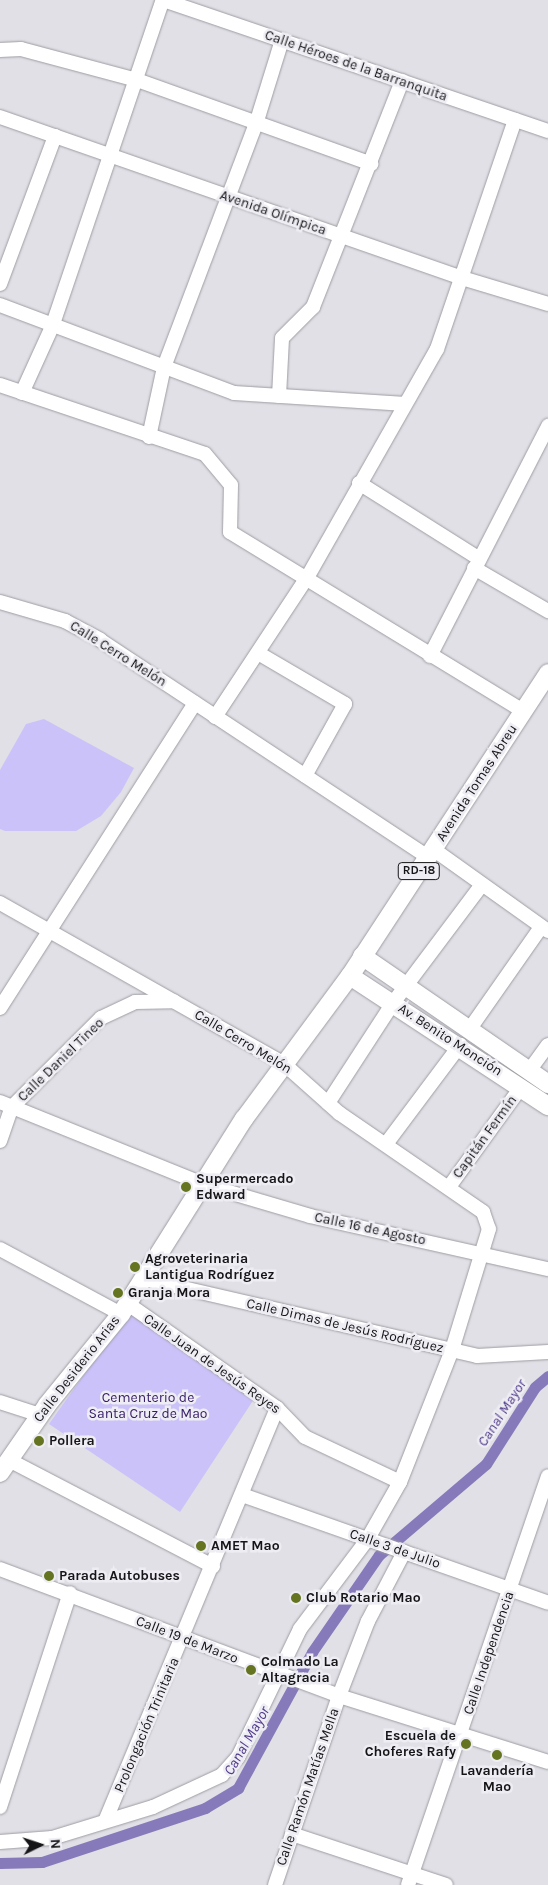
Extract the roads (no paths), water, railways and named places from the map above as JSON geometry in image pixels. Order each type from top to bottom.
[{"type":"main road","name":"Avenida Tomas Abreu","points":[[284,1064],[350,976],[548,673]]},
{"type":"main road","name":"Av. Benito Monción","points":[[362,956],[404,988],[521,1087],[548,1106]]},
{"type":"main road","name":"Av. Benito Monción","points":[[350,976],[393,1004],[529,1071],[548,1084]]},
{"type":"main road","name":"Calle Desiderio Arias","points":[[4,1467],[40,1415],[125,1309],[284,1064]]},
{"type":"street","name":"Calle Héroes de la Barranquita","points":[[163,0],[548,131]]},
{"type":"street","points":[[22,393],[52,327],[112,156],[163,0]]},
{"type":"street","points":[[149,437],[164,367],[256,124],[282,40]]},
{"type":"street","points":[[0,50],[21,49],[137,80],[371,164]]},
{"type":"street","points":[[279,396],[282,338],[313,307],[343,237],[402,81]]},
{"type":"street","name":"Avenida Olímpica","points":[[0,117],[462,278],[548,304]]},
{"type":"street","points":[[215,717],[308,576],[402,404],[437,349],[515,120]]},
{"type":"street","points":[[0,284],[55,136]]},
{"type":"street","points":[[0,305],[52,327],[234,393],[402,404]]},
{"type":"street","points":[[0,385],[149,437],[205,454],[231,486],[230,532],[308,576],[430,656],[523,711]]},
{"type":"street","points":[[430,656],[476,563],[548,426]]},
{"type":"street","points":[[359,484],[548,611]]},
{"type":"street","name":"Calle Cerro Melón","points":[[0,602],[64,621],[195,702],[305,776],[431,853],[544,929]]},
{"type":"street","points":[[258,653],[345,704],[305,776]]},
{"type":"street","points":[[0,1008],[52,931],[195,702]]},
{"type":"street","points":[[328,1104],[404,988],[481,886]]},
{"type":"street","name":"Calle Cerro Melón","points":[[0,904],[52,931],[284,1064],[328,1104],[449,1188],[489,1219],[484,1254]]},
{"type":"street","points":[[386,1144],[544,929]]},
{"type":"street","name":"Calle Daniel Tineo","points":[[0,1141],[6,1104],[101,1018],[135,1002],[174,1001]]},
{"type":"street","points":[[529,1071],[548,1045]]},
{"type":"street","name":"Capitán Fermín","points":[[449,1188],[521,1087]]},
{"type":"street","name":"Calle 16 de Agosto","points":[[6,1104],[205,1185],[310,1216],[548,1269]]},
{"type":"street","name":"Calle Juan de Jesús Reyes","points":[[0,1249],[125,1309],[277,1408],[305,1438],[400,1482]]},
{"type":"street","points":[[0,1842],[52,1838],[106,1819],[153,1807],[222,1775],[238,1756],[285,1677],[300,1629],[372,1542],[400,1482],[452,1350],[484,1254]]},
{"type":"street","name":"Calle Dimas de Jesús Rodríguez","points":[[144,1279],[452,1350],[510,1358],[548,1352]]},
{"type":"street","points":[[0,1402],[40,1415]]},
{"type":"street","name":"Prolongación Trinitaria","points":[[106,1819],[183,1640],[277,1408]]},
{"type":"street","points":[[4,1467],[213,1566]]},
{"type":"street","name":"Calle Independencia","points":[[409,1879],[460,1737],[548,1476]]},
{"type":"street","name":"Calle 3 de Julio","points":[[242,1495],[548,1602]]},
{"type":"street","name":"Calle Ramón Matías Mella","points":[[275,1885],[339,1696],[368,1621],[402,1552]]},
{"type":"street","name":"Calle 19 de Marzo","points":[[0,1569],[70,1593],[183,1640],[304,1684],[460,1737],[548,1762]]},
{"type":"street","points":[[0,1807],[70,1593]]},
{"type":"street","points":[[292,1834],[409,1879],[446,1885]]},
{"type":"waterway","name":"Canal Mayor","points":[[0,1863],[42,1862],[205,1808],[238,1788],[312,1652],[379,1555],[486,1464],[535,1387],[548,1376]]},
{"type":"place","name":"Supermercado Edward","points":[[186,1187]]},
{"type":"place","name":"Agroveterinaria Lantigua Rodríguez","points":[[135,1267]]},
{"type":"place","name":"Granja Mora","points":[[118,1293]]},
{"type":"place","name":"Pollera","points":[[39,1441]]},
{"type":"place","name":"AMET Mao","points":[[201,1546]]},
{"type":"place","name":"Parada Autobuses","points":[[49,1576]]},
{"type":"place","name":"Club Rotario Mao","points":[[296,1598]]},
{"type":"place","name":"Colmado La Altagracia","points":[[251,1670]]},
{"type":"place","name":"Escuela de Choferes Rafy","points":[[466,1744]]},
{"type":"place","name":"Lavandería Mao","points":[[497,1755]]},
{"type":"park label","name":"Cementerio de Santa Cruz de Mao","points":[[148,1406]]}]
